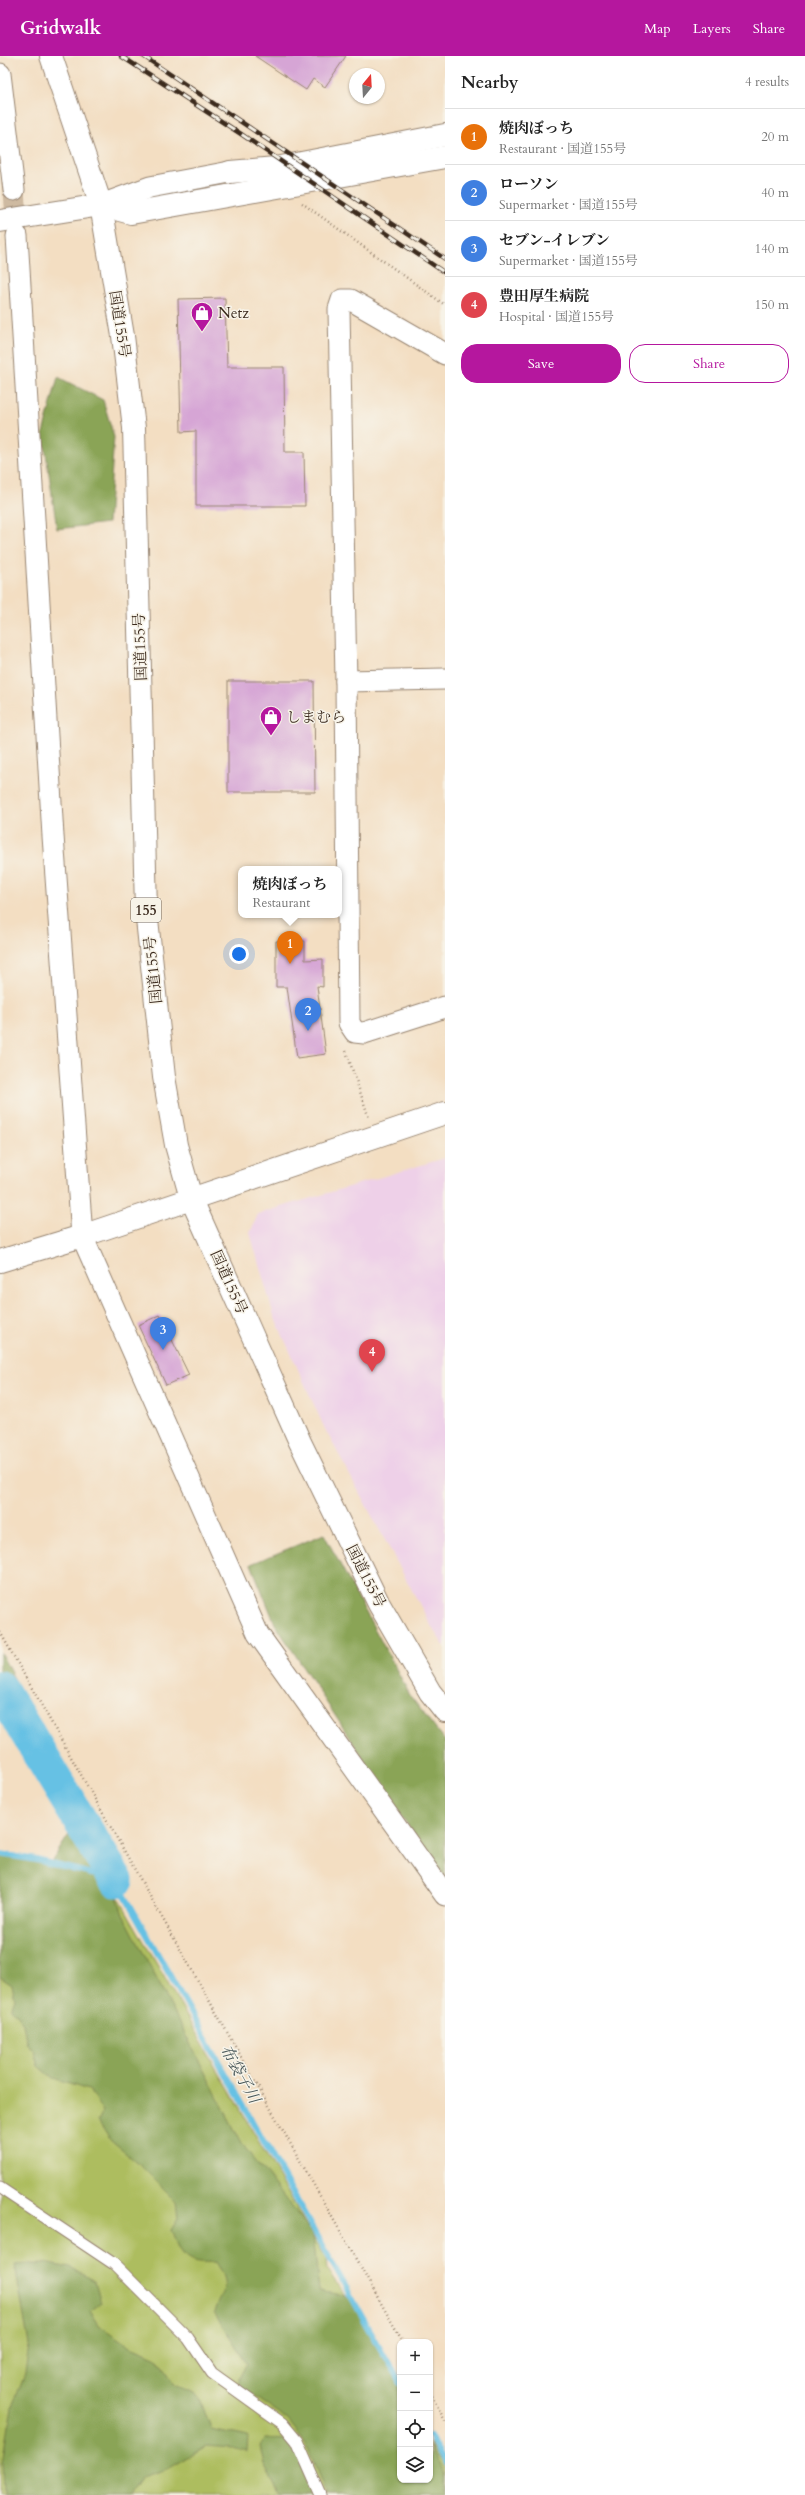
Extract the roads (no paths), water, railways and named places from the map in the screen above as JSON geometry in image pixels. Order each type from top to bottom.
[{"type":"main road","name":"国道155号","points":[[51,56],[101,205],[123,336],[134,428],[146,910],[164,1077],[176,1145],[191,1198],[300,1442],[379,1604],[430,1692],[445,1711]]},
{"type":"main road","points":[[230,172],[276,168],[445,135]]},
{"type":"main road","points":[[0,221],[101,205],[131,213],[445,157]]},
{"type":"main road","points":[[0,1261],[82,1236],[445,1113]]},
{"type":"street","points":[[0,74],[14,190]]},
{"type":"street","points":[[101,205],[150,187],[230,172]]},
{"type":"street","points":[[17,236],[53,836],[82,1236],[258,1634],[445,1895]]},
{"type":"street","points":[[445,354],[351,300],[342,300],[339,309],[346,681],[350,1023],[355,1032],[364,1033],[445,1007]]},
{"type":"street","points":[[346,681],[445,679]]},
{"type":"lane","points":[[0,2188],[114,2264],[188,2338],[212,2373],[282,2423],[297,2441],[321,2495]]},
{"type":"waterway","points":[[0,1688],[116,1880]]},
{"type":"waterway","name":"布袋子川","points":[[0,1854],[36,1860],[116,1880],[397,2378]]},
{"type":"waterway","name":"布袋子川","points":[[433,2441],[445,2463]]},
{"type":"tunnel","points":[[14,190],[17,235]]},
{"type":"railway","points":[[121,56],[241,134],[445,273]]},
{"type":"railway","points":[[143,56],[445,259]]},
{"type":"place","name":"Netz","points":[[202,332]]},
{"type":"place","name":"しまむら","points":[[271,736]]},
{"type":"place","name":"焼肉ぼっち","points":[[290,964]]},
{"type":"place","name":"ローソン","points":[[308,1031]]},
{"type":"place","name":"セブン-イレブン","points":[[163,1350]]},
{"type":"place","name":"豊田厚生病院","points":[[372,1372]]}]
